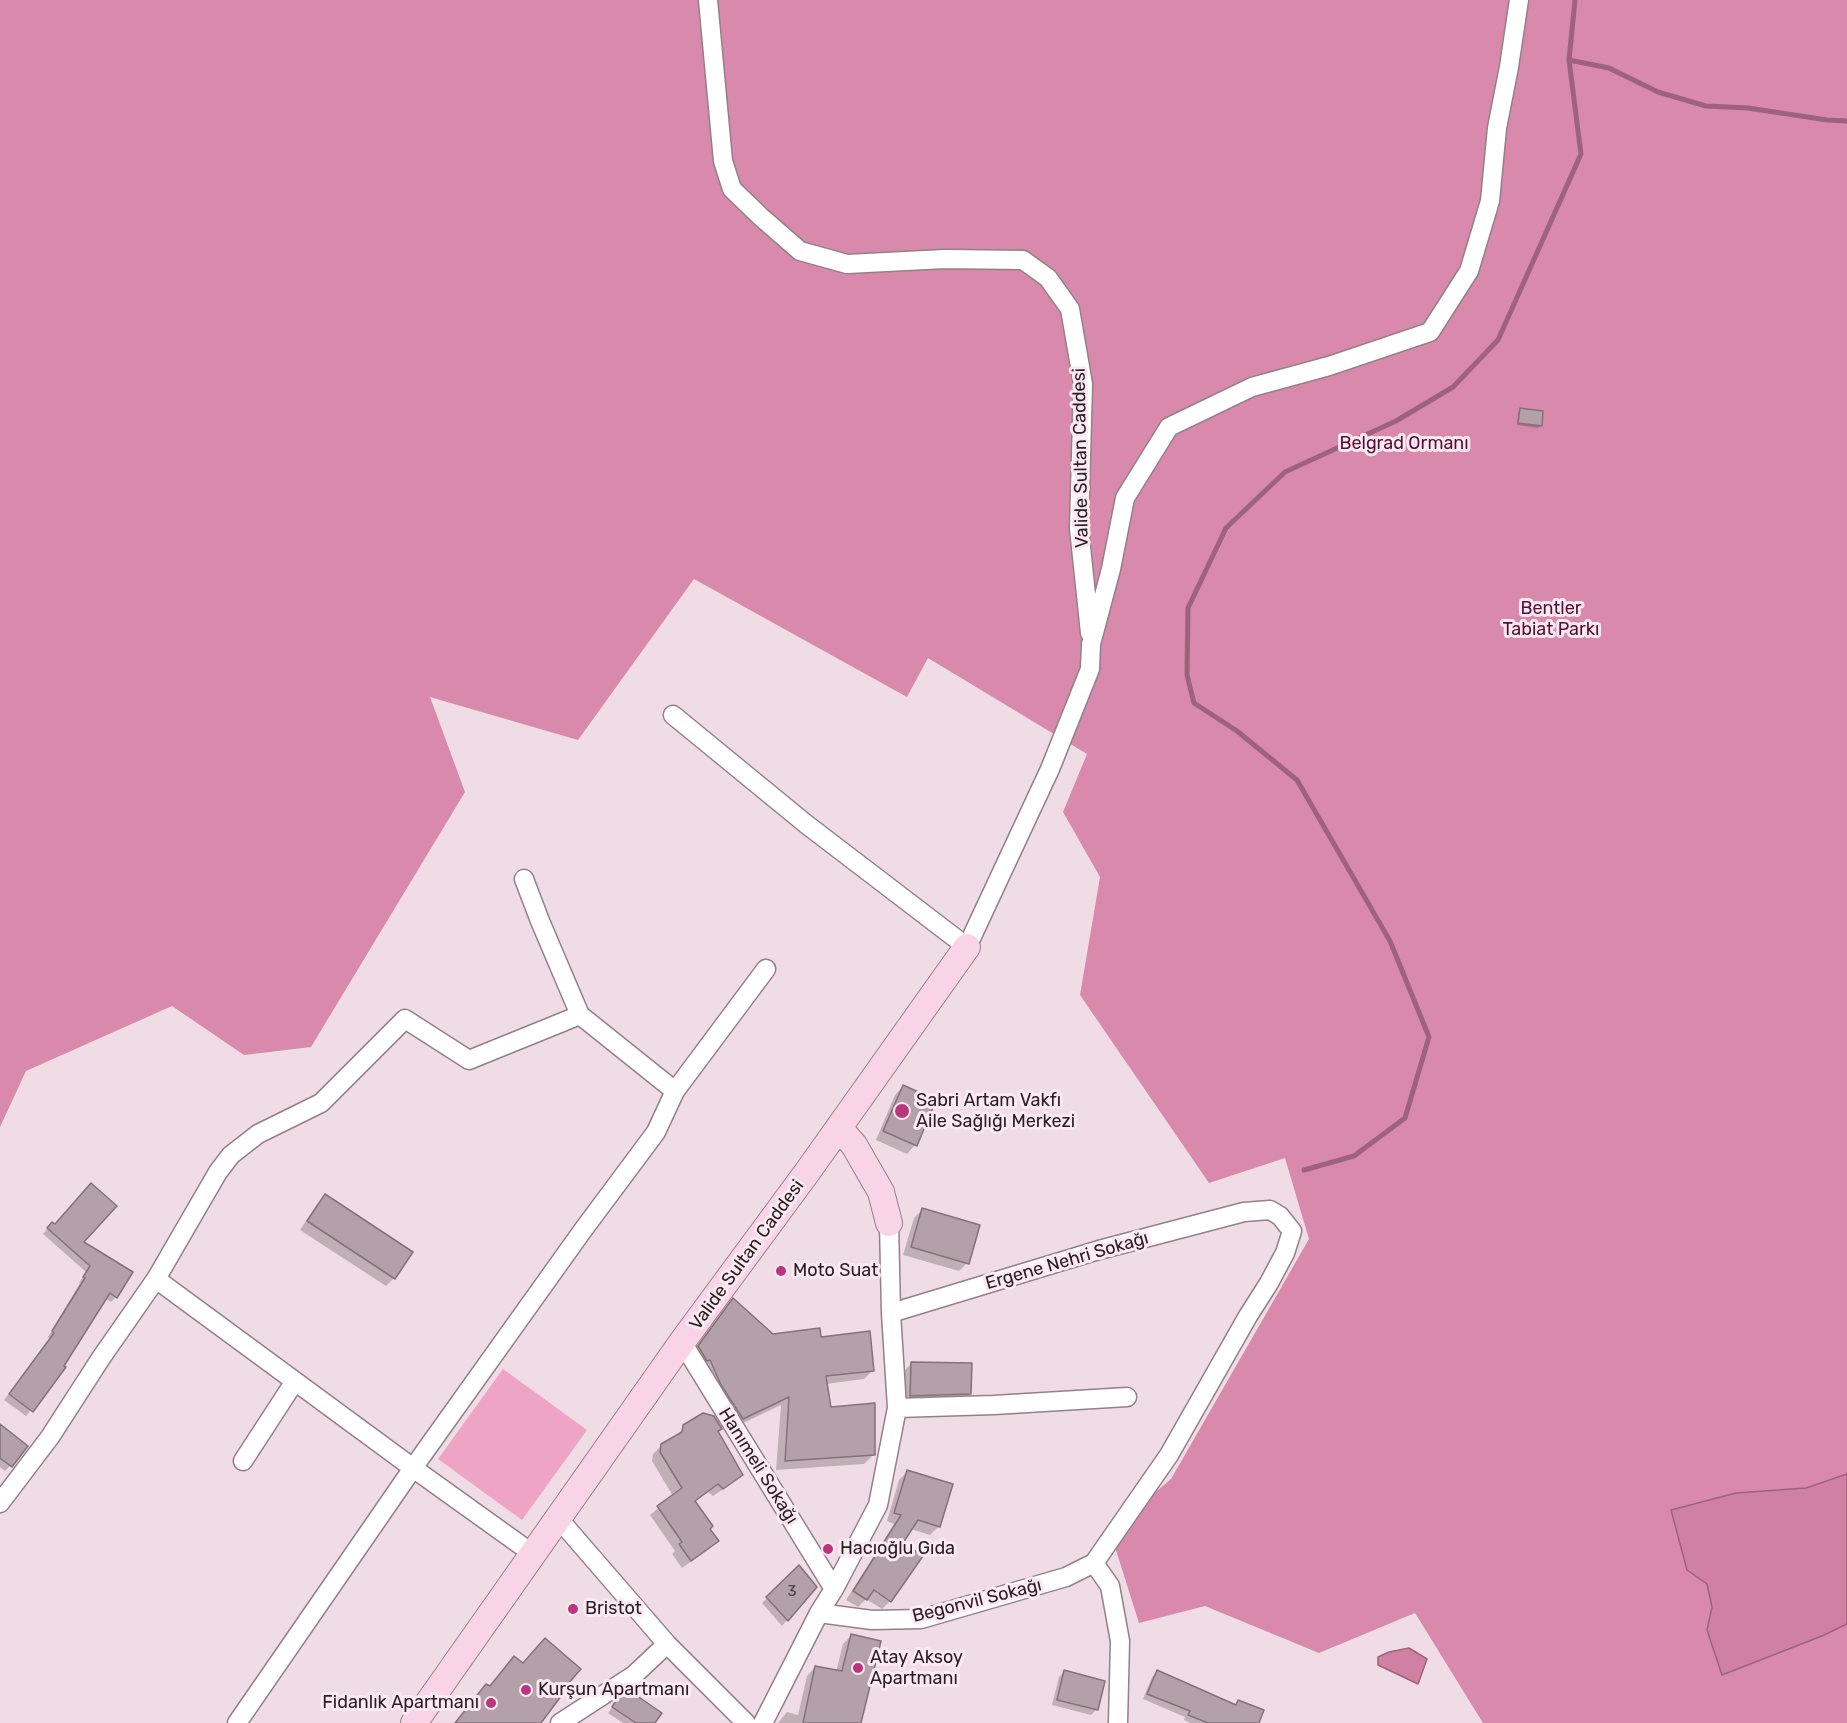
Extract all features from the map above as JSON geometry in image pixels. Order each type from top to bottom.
[{"type":"street","name":"Valide Sultan Caddesi","points":[[414,1723],[682,1342],[839,1128],[967,946],[1050,769],[1090,669],[1092,644],[1079,528],[1083,384],[1070,309],[1048,278],[1023,260],[945,259],[847,264],[800,251],[732,189],[723,161],[708,0]]},
{"type":"street","points":[[1092,644],[1112,569],[1125,498],[1169,427],[1252,387],[1329,366],[1430,332],[1469,271],[1490,201],[1497,128],[1519,0]]},
{"type":"street","points":[[673,715],[806,824],[967,946]]},
{"type":"street","points":[[524,879],[580,1015],[675,1090]]},
{"type":"street","points":[[237,1723],[413,1468],[656,1131],[675,1090],[766,969]]},
{"type":"street","points":[[0,1503],[50,1437],[156,1279],[218,1172],[231,1155],[258,1134],[321,1103],[405,1019],[469,1060],[580,1015]]},
{"type":"street","points":[[763,1723],[878,1505],[897,1408],[891,1313],[889,1223],[881,1192],[854,1145],[839,1128]]},
{"type":"street","name":"Ergene Nehri Sokağı","points":[[891,1313],[1099,1250],[1244,1212],[1270,1210],[1280,1216],[1292,1231],[1285,1253],[1170,1455],[1095,1563]]},
{"type":"street","points":[[156,1279],[533,1554]]},
{"type":"street","name":"Hanımeli Sokağı","points":[[682,1342],[834,1589]]},
{"type":"street","points":[[243,1461],[295,1381]]},
{"type":"street","points":[[897,1408],[1127,1397]]},
{"type":"street","points":[[558,1518],[667,1644],[746,1723]]},
{"type":"street","points":[[1095,1563],[1110,1586],[1120,1641],[1118,1723]]},
{"type":"street","name":"Begonvil Sokağı","points":[[819,1613],[872,1620],[921,1619],[1066,1577],[1095,1563]]},
{"type":"street","points":[[560,1723],[634,1675],[667,1644]]},
{"type":"shaded area","points":[[503,1369],[587,1430],[522,1520],[438,1459]]},
{"type":"shaded area","points":[[1847,1474],[1847,1624],[1722,1675],[1707,1630],[1712,1607],[1707,1584],[1687,1570],[1671,1510],[1736,1493],[1806,1488]]},
{"type":"shaded area","points":[[1409,1648],[1427,1659],[1418,1684],[1378,1665],[1378,1657]]},
{"type":"green space","name":"Belgrad Ormanı","points":[[0,0],[1847,0],[1847,1474],[1806,1488],[1736,1493],[1671,1511],[1687,1570],[1707,1584],[1712,1607],[1707,1630],[1723,1675],[1847,1624],[1847,1723],[1483,1723],[1415,1613],[1319,1653],[1205,1606],[1139,1623],[1110,1531],[1171,1479],[1309,1239],[1285,1158],[1209,1183],[1080,995],[1100,877],[1063,812],[1087,754],[928,658],[907,697],[694,579],[578,740],[430,697],[465,792],[311,1047],[244,1055],[172,1006],[26,1071],[0,1127]]},
{"type":"building","points":[[1520,408],[1543,411],[1542,426],[1518,423]]},
{"type":"building","points":[[903,1085],[936,1100],[917,1146],[883,1131]]},
{"type":"building","points":[[91,1183],[117,1206],[84,1242],[133,1272],[117,1298],[110,1293],[64,1366],[66,1367],[33,1412],[9,1394],[54,1333],[52,1331],[90,1266],[47,1228],[52,1222],[55,1224]]},
{"type":"building","points":[[325,1194],[413,1252],[395,1279],[307,1221]]},
{"type":"building","points":[[922,1208],[980,1225],[969,1264],[911,1247]]},
{"type":"building","points":[[733,1298],[773,1334],[820,1328],[821,1337],[870,1331],[874,1371],[826,1376],[831,1407],[875,1403],[875,1455],[785,1461],[789,1397],[743,1419],[721,1385],[710,1360],[707,1361],[698,1346]]},
{"type":"building","points":[[911,1362],[972,1363],[971,1394],[910,1396]]},
{"type":"building","points":[[703,1413],[714,1416],[722,1429],[718,1431],[743,1475],[723,1489],[718,1484],[695,1501],[713,1526],[710,1529],[719,1541],[691,1561],[679,1544],[682,1542],[657,1506],[682,1488],[660,1452],[661,1444],[682,1432],[683,1425]]},
{"type":"building","points":[[0,1424],[28,1446],[12,1467],[0,1458]]},
{"type":"building","points":[[907,1470],[953,1484],[940,1527],[918,1520],[903,1543],[923,1556],[891,1602],[874,1590],[867,1600],[853,1591],[901,1515],[894,1513]]},
{"type":"building","points":[[799,1565],[817,1587],[788,1621],[766,1597]]},
{"type":"building","name":"Atay Aksoy Apartmanı","points":[[851,1634],[881,1641],[861,1723],[803,1723],[815,1666],[842,1671]]},
{"type":"building","points":[[545,1638],[581,1669],[560,1693],[562,1695],[541,1723],[455,1723],[486,1684],[490,1686],[514,1656],[523,1663]]},
{"type":"building","points":[[1064,1670],[1105,1681],[1098,1710],[1057,1700]]},
{"type":"building","points":[[1157,1670],[1236,1705],[1238,1700],[1264,1710],[1259,1723],[1208,1723],[1188,1715],[1190,1711],[1147,1694]]},
{"type":"building","points":[[630,1691],[662,1713],[655,1723],[636,1723],[612,1707],[617,1699]]},
{"type":"waterway","points":[[1304,1170],[1354,1156],[1405,1118],[1429,1037],[1390,941],[1297,780],[1237,731],[1194,703],[1187,675],[1188,608],[1226,528],[1285,472],[1396,421],[1453,387],[1498,340],[1581,154],[1569,60],[1575,0]]},
{"type":"waterway","points":[[1569,60],[1609,68],[1658,92],[1706,106],[1748,108],[1847,121]]},
{"type":"place","name":"Sabri Artam Vakfı Aile Sağlığı Merkezi","points":[[902,1111]]},
{"type":"place","name":"Moto Suat","points":[[781,1271]]},
{"type":"place","name":"Hacıoğlu Gıda","points":[[828,1549]]},
{"type":"place","name":"Bristot","points":[[573,1609]]},
{"type":"place","name":"Atay Aksoy Apartmanı","points":[[858,1668]]},
{"type":"place","name":"Kurşun Apartmanı","points":[[526,1690]]},
{"type":"place","name":"Fidanlık Apartmanı","points":[[491,1703]]},
{"type":"park label","name":"Bentler Tabiat Parkı","points":[[1551,619]]}]
